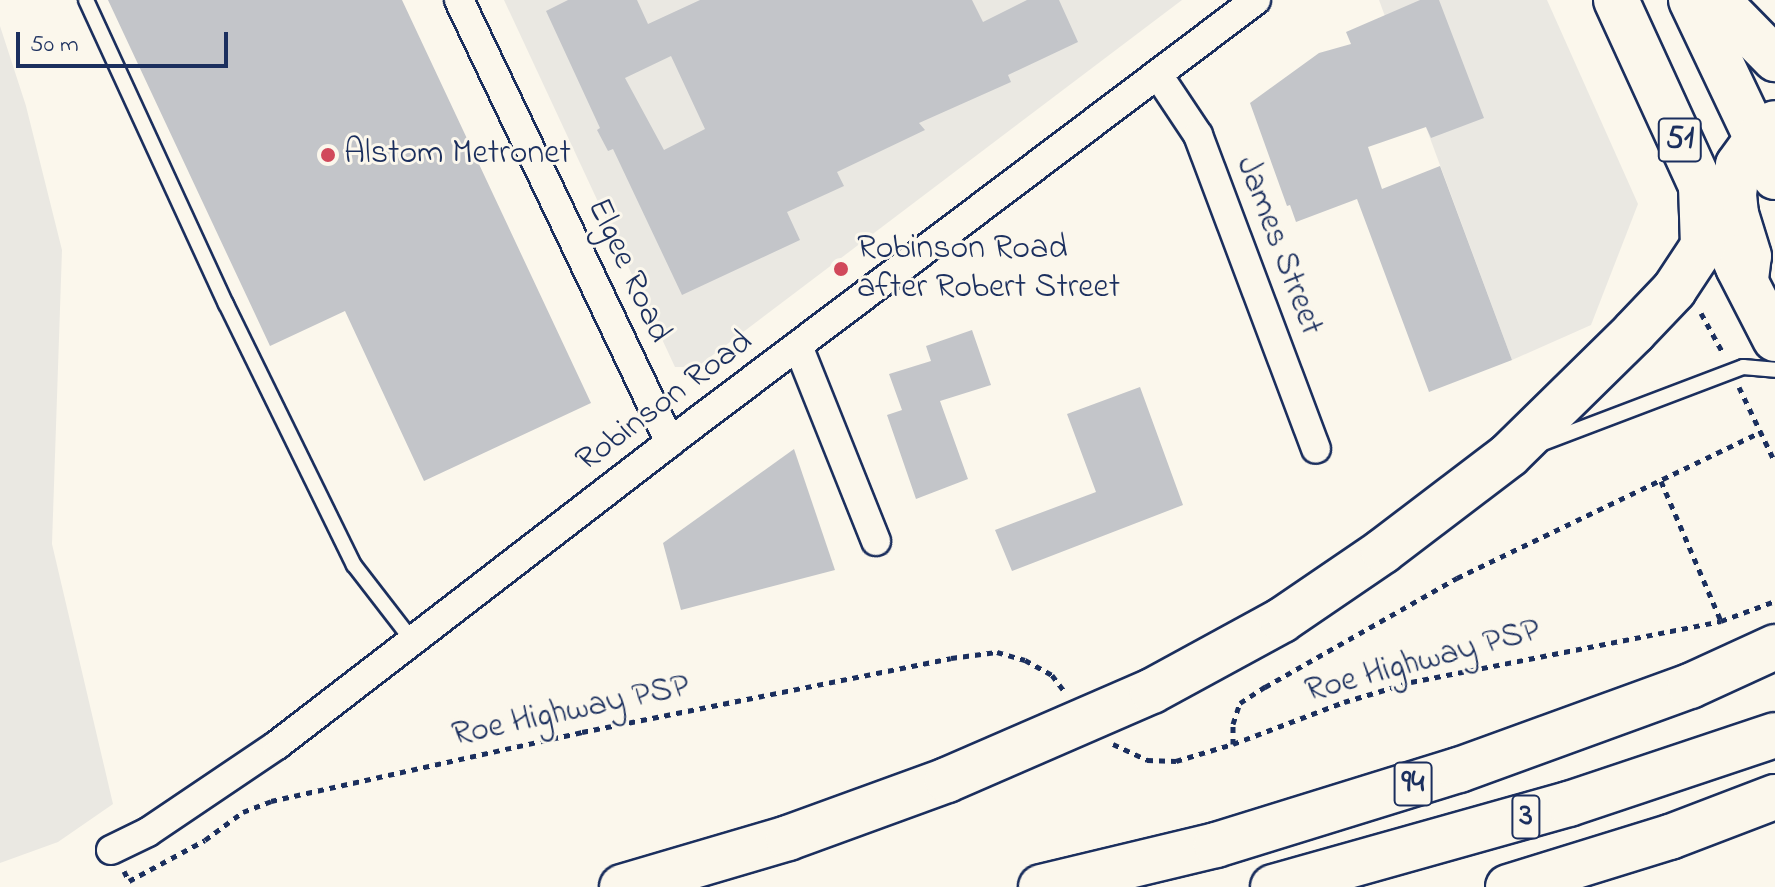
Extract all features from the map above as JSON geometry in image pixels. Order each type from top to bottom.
[{"type":"highway","name":"51","points":[[1616,0],[1701,187],[1775,339]]},
{"type":"highway","name":"51","points":[[1691,0],[1766,130],[1775,177]]},
{"type":"highway","points":[[1717,0],[1775,59]]},
{"type":"highway","points":[[1746,279],[1749,256],[1739,227],[1734,194],[1738,165],[1766,130]]},
{"type":"highway","points":[[622,887],[788,838],[933,786],[1152,691],[1282,620],[1383,551],[1509,455],[1634,332],[1690,270],[1703,246],[1701,187]]},
{"type":"highway","name":"94","points":[[1041,887],[1216,845],[1459,770],[1690,686],[1775,647]]},
{"type":"highway","name":"3","points":[[1273,887],[1555,809],[1775,735]]},
{"type":"highway","name":"3","points":[[1508,887],[1670,837],[1775,797]]},
{"type":"street","name":"Elgee Road","points":[[459,0],[670,442]]},
{"type":"street","name":"Robinson Road","points":[[111,850],[148,832],[214,790],[1256,0]]},
{"type":"street","name":"James Street","points":[[1158,75],[1198,135],[1316,449]]},
{"type":"street","points":[[798,346],[876,541]]},
{"type":"lane","points":[[86,0],[226,304],[354,565],[412,640]]},
{"type":"lane","points":[[1509,455],[1743,367],[1775,370]]},
{"type":"path","points":[[1233,744],[1233,724],[1240,703],[1265,687],[1457,578],[1758,433]]},
{"type":"path","points":[[1661,481],[1721,621]]},
{"type":"path","name":"Roe Highway PSP","points":[[1106,738],[1118,749],[1147,760],[1176,761],[1411,682],[1721,621],[1775,601]]},
{"type":"path","name":"Roe Highway PSP","points":[[111,850],[129,881],[205,840],[243,812],[271,801],[582,732],[951,658],[997,652],[1025,660],[1052,675],[1065,692]]},
{"type":"shaded area","points":[[504,0],[1182,0],[697,367],[675,367]]},
{"type":"shaded area","points":[[1379,0],[1547,0],[1638,204],[1591,325],[1512,360]]},
{"type":"shaded area","points":[[0,26],[26,106],[62,250],[52,544],[113,804],[58,842],[0,863]]},
{"type":"building","name":"Alstom Metronet","points":[[108,0],[402,0],[591,403],[424,481],[345,311],[270,346]]},
{"type":"building","points":[[568,0],[637,0],[648,24],[700,0],[972,0],[983,22],[1027,0],[1059,0],[1078,42],[1008,75],[1011,82],[919,123],[925,130],[837,172],[844,186],[787,212],[800,240],[682,295],[613,149],[608,151],[597,130],[600,128],[546,11]],"holes":[[[671,56],[705,129],[664,150],[625,78]]]},
{"type":"building","points":[[1420,0],[1439,0],[1484,118],[1431,138],[1426,127],[1368,147],[1382,189],[1440,166],[1512,360],[1429,392],[1357,199],[1296,222],[1290,205],[1287,206],[1250,103],[1319,53],[1351,44],[1346,32]]},
{"type":"building","points":[[972,330],[991,385],[940,401],[968,479],[916,499],[887,415],[902,410],[889,374],[931,361],[926,346]]},
{"type":"building","points":[[1140,387],[1183,505],[1012,571],[995,530],[1096,492],[1067,414]]},
{"type":"building","points":[[794,449],[835,570],[681,610],[663,543]]},
{"type":"place","name":"Alstom Metronet","points":[[328,155]]},
{"type":"place","name":"Robinson Road after Robert Street","points":[[841,269]]}]
